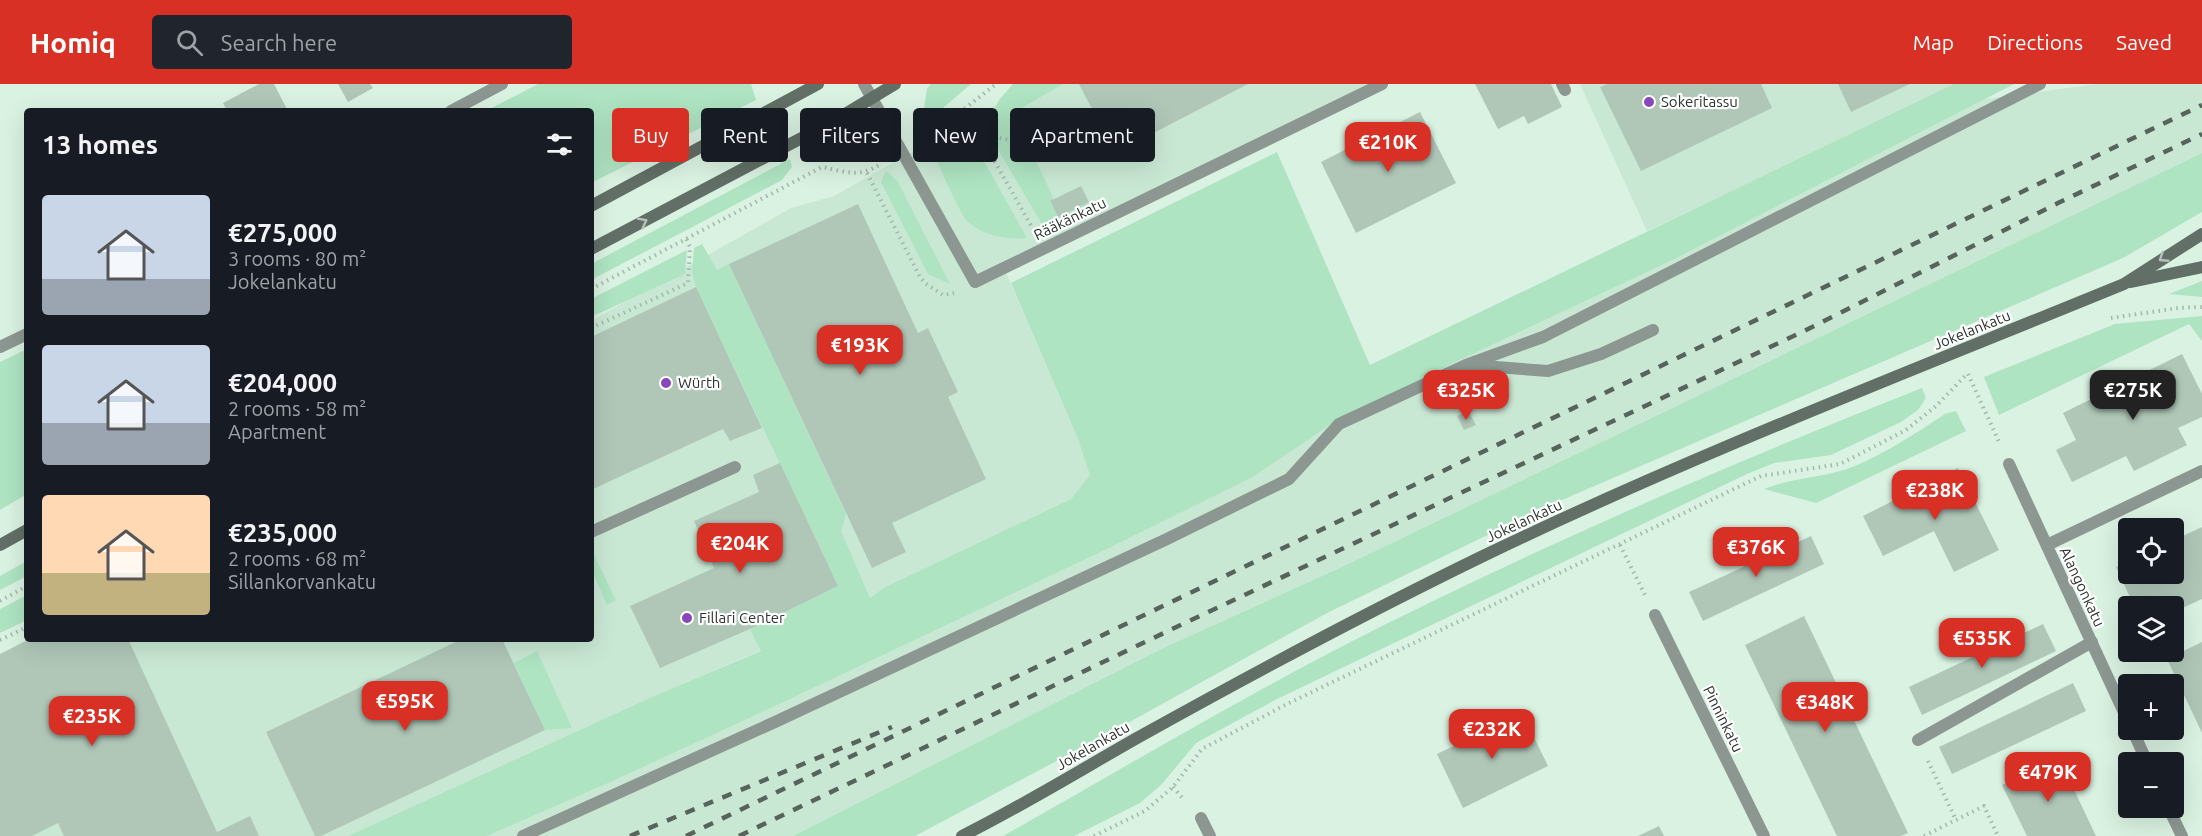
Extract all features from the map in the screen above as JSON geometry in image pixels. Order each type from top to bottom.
[{"type":"street","points":[[457,108],[502,84]]},
{"type":"street","points":[[594,204],[818,84]]},
{"type":"street","points":[[864,84],[975,282]]},
{"type":"street","points":[[594,247],[795,142],[895,84]]},
{"type":"street","name":"Rääkänkatu","points":[[975,282],[1382,84]]},
{"type":"street","points":[[523,836],[819,702],[1167,539],[1289,479],[1339,424],[1466,365],[1543,337],[2040,84]]},
{"type":"street","name":"Jokelankatu","points":[[962,836],[1306,645],[1481,557],[1609,498],[2124,284],[2202,234]]},
{"type":"street","name":"Jokelankatu","points":[[2124,284],[2202,267]]},
{"type":"street","points":[[1466,365],[1548,371],[1601,354],[1653,330]]},
{"type":"street","points":[[0,347],[24,335]]},
{"type":"street","name":"Alangonkatu","points":[[2009,465],[2118,699]]},
{"type":"street","points":[[594,531],[735,467]]},
{"type":"street","points":[[2047,545],[2202,471]]},
{"type":"street","points":[[0,545],[24,532]]},
{"type":"street","name":"Pinninkatu","points":[[1655,615],[1764,836]]},
{"type":"street","points":[[1918,740],[2092,642]]},
{"type":"street","points":[[1201,818],[1210,836]]},
{"type":"street","points":[[2173,818],[2182,836]]},
{"type":"path","points":[[966,108],[996,84]]},
{"type":"path","points":[[594,287],[822,167],[852,173],[867,172],[913,147]]},
{"type":"path","points":[[996,162],[1044,248]]},
{"type":"path","points":[[867,172],[920,277],[926,284],[943,295],[954,293],[975,282]]},
{"type":"path","points":[[594,327],[688,283],[690,247],[686,238]]},
{"type":"path","points":[[2111,318],[2178,308],[2202,307]]},
{"type":"path","points":[[1094,836],[1144,811],[1173,787],[1202,749],[1287,704],[1761,476],[1840,464],[1906,430],[1936,406],[1968,373],[2009,465]]},
{"type":"path","points":[[1620,545],[1655,615]]},
{"type":"path","points":[[0,601],[24,588]]},
{"type":"path","points":[[0,640],[24,628]]},
{"type":"path","points":[[1918,740],[1956,820]]},
{"type":"path","points":[[1924,836],[1984,806],[1998,836]]},
{"type":"shaded area","points":[[1033,84],[1382,84],[1004,268],[1078,439],[1091,475],[1071,499],[883,588],[851,612],[654,696],[348,836],[0,836],[0,655],[24,641],[594,642],[594,319],[791,208],[834,196],[894,162],[901,162],[901,158],[913,152],[913,162],[998,162],[998,108],[990,108]]},
{"type":"shaded area","points":[[1580,84],[1959,84],[1647,231]]},
{"type":"shaded area","points":[[2097,84],[2202,84],[2202,153],[1344,566],[1161,649],[793,836],[487,836],[769,709],[1103,551],[1253,477],[1336,421],[1679,257],[1985,99]]},
{"type":"green space","points":[[538,84],[751,84],[756,100],[740,108],[701,108],[701,128],[689,134],[689,108],[612,108],[612,162],[633,162],[594,181],[594,108],[492,108]]},
{"type":"green space","points":[[931,84],[971,84],[943,108],[924,108],[927,89]]},
{"type":"green space","points":[[1013,84],[1063,84],[1022,108],[1010,108],[1010,162],[1036,162],[1054,199],[1050,202],[1058,217],[1089,202],[1091,208],[1052,227],[1043,226],[998,149],[998,108],[995,108]]},
{"type":"green space","points":[[1954,84],[2014,84],[1679,257],[1336,421],[1253,477],[1103,551],[769,709],[487,836],[348,836],[654,696],[761,651],[750,629],[838,586],[696,287],[692,272],[694,248],[702,244],[717,270],[729,264],[846,514],[841,531],[870,598],[883,588],[1071,499],[1090,475],[1078,439],[1011,283],[1277,152],[1370,365]]},
{"type":"green space","points":[[2202,153],[2202,212],[2123,258],[1541,509],[1327,613],[1115,730],[915,836],[793,836],[1161,649],[1344,566]]},
{"type":"green space","points":[[790,159],[792,167],[782,180],[594,278],[594,262]]},
{"type":"green space","points":[[938,162],[985,162],[1027,238],[1004,238],[981,231],[968,222]]},
{"type":"green space","points":[[886,171],[898,182],[950,284],[928,274],[881,182]]},
{"type":"green space","points":[[687,250],[685,274],[594,316],[594,297]]},
{"type":"green space","points":[[2202,281],[2202,297],[2169,294]]},
{"type":"green space","points":[[2202,316],[2202,341],[2189,324],[1999,415],[1984,377],[2115,324]]},
{"type":"green space","points":[[24,350],[24,496],[0,510],[0,362]]},
{"type":"green space","points":[[1922,388],[1926,398],[1918,410],[1901,422],[1831,455],[1774,463],[1747,474],[1275,700],[1196,743],[1162,784],[1140,803],[1074,836],[1003,836],[1319,658],[1427,604],[1673,491]]},
{"type":"green space","points":[[1956,411],[1966,431],[1816,503],[1764,489],[1852,467],[1894,446],[1945,414]]},
{"type":"green space","points":[[594,555],[616,600],[607,605],[594,575]]},
{"type":"green space","points":[[24,563],[24,578],[0,590],[0,576]]},
{"type":"green space","points":[[24,597],[24,621],[0,633],[0,609]]},
{"type":"green space","points":[[537,651],[572,728],[545,730],[514,663]]},
{"type":"building","points":[[259,84],[274,84],[286,108],[226,108],[223,103]]},
{"type":"building","points":[[338,84],[370,84],[373,88],[348,102]]},
{"type":"building","points":[[1079,84],[1248,84],[1155,132],[1155,108],[1092,108]]},
{"type":"building","points":[[1475,84],[1551,84],[1562,107],[1528,124],[1524,116],[1498,129]]},
{"type":"building","points":[[1607,84],[1761,84],[1772,108],[1641,171],[1600,87]]},
{"type":"building","points":[[1838,84],[1910,84],[1851,112]]},
{"type":"building","points":[[1420,112],[1456,183],[1356,233],[1321,162]]},
{"type":"building","points":[[1081,186],[1089,202],[1058,217],[1050,201]]},
{"type":"building","points":[[858,204],[918,333],[928,328],[958,392],[948,397],[986,479],[892,523],[906,552],[872,568],[729,264]]},
{"type":"building","name":"Würth","points":[[696,287],[762,428],[730,441],[723,429],[594,489],[594,336]]},
{"type":"building","points":[[2182,354],[2202,394],[2202,417],[2178,428],[2187,445],[2134,471],[2126,456],[2072,482],[2056,450],[2076,440],[2063,413]]},
{"type":"building","points":[[1468,411],[1476,425],[1464,430],[1457,416]]},
{"type":"building","points":[[780,463],[838,586],[750,629],[660,668],[630,606],[714,568],[694,521],[759,492],[753,475]]},
{"type":"building","points":[[1958,468],[1999,550],[1954,572],[1934,531],[1883,556],[1863,516]]},
{"type":"building","points":[[2202,527],[2202,599],[2184,607],[2184,596],[2129,596],[2124,584],[2184,584],[2184,535]]},
{"type":"building","points":[[1811,536],[1824,564],[1703,621],[1689,592]]},
{"type":"building","points":[[1804,616],[1908,833],[1901,836],[1837,836],[1745,645]]},
{"type":"building","points":[[2043,624],[2056,651],[1922,715],[1909,687]]},
{"type":"building","points":[[24,642],[129,642],[217,832],[250,816],[259,836],[64,836],[58,823],[32,836],[0,836],[0,654]]},
{"type":"building","points":[[456,642],[503,642],[545,730],[321,836],[315,836],[266,732]]},
{"type":"building","points":[[2202,642],[2202,733],[2184,695],[2184,674],[2174,674],[2168,662],[2184,662],[2184,651]]},
{"type":"building","points":[[2073,683],[2086,711],[1952,774],[1939,747]]},
{"type":"building","points":[[1522,713],[1548,766],[1463,808],[1437,754]]},
{"type":"building","points":[[2059,758],[2096,836],[2027,836],[2002,785]]},
{"type":"building","points":[[1659,826],[1664,836],[1638,836]]},
{"type":"railway","points":[[686,836],[2202,105]]},
{"type":"railway","points":[[739,836],[1804,331],[2058,203],[2202,134]]},
{"type":"railway","points":[[630,836],[892,727]]},
{"type":"place","name":"Sokeritassu","points":[[1649,102]]},
{"type":"place","name":"Würth","points":[[666,383]]},
{"type":"place","name":"Fillari Center","points":[[687,618]]}]
